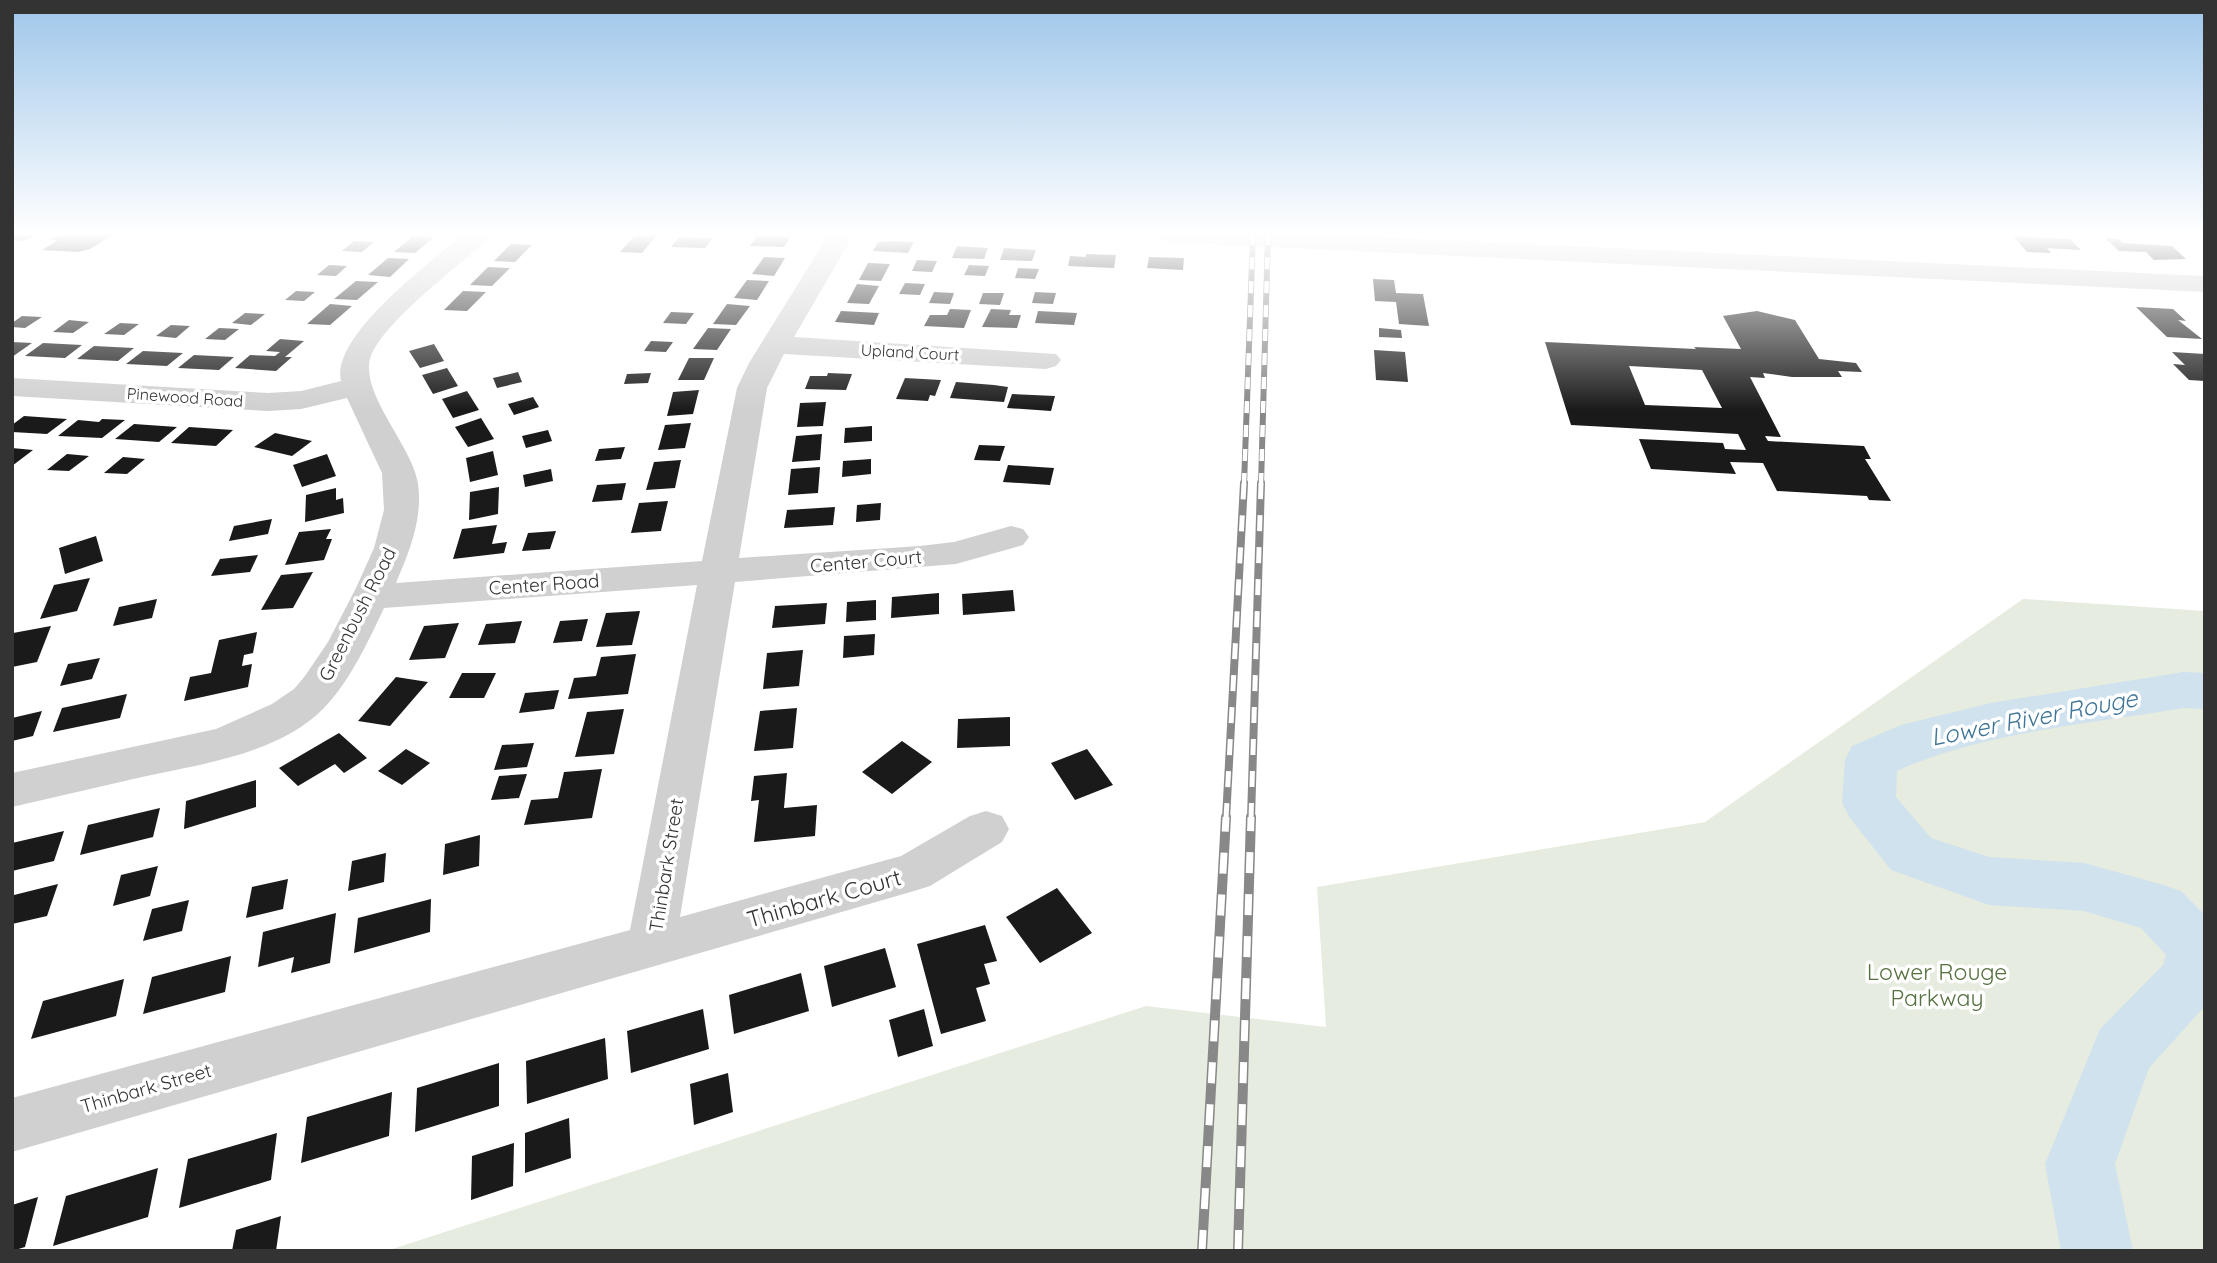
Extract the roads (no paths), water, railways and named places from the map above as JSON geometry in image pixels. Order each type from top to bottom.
[{"type":"street","points":[[356,386],[354,362],[370,335],[415,293]]},
{"type":"street","name":"Thinbark Street","points":[[12,1125],[653,947],[656,912],[748,405],[756,379],[806,293]]},
{"type":"street","name":"Upland Court","points":[[775,345],[1046,359]]},
{"type":"street","name":"Pinewood Road","points":[[12,387],[268,402],[301,400],[356,386]]},
{"type":"street","name":"Greenbush Road","points":[[12,790],[214,745],[273,723],[298,707],[325,681],[369,597],[397,532],[400,473],[356,386]]},
{"type":"street","name":"Center Court","points":[[718,572],[956,553],[1011,537]]},
{"type":"street","name":"Center Road","points":[[369,597],[718,572]]},
{"type":"street","name":"Thinbark Court","points":[[653,947],[914,872],[986,829]]},
{"type":"waterway","name":"Lower River Rouge","points":[[2097,1251],[2080,1164],[2123,1050],[2189,980],[2198,948],[2160,909],[2084,887],[1989,881],[1911,854],[1869,803],[1871,760],[1919,739],[1991,722],[2183,690],[2205,691]]},
{"type":"railway","points":[[1244,485],[1251,293]]},
{"type":"railway","points":[[1261,485],[1266,293]]},
{"type":"railway","points":[[1226,819],[1244,483]]},
{"type":"railway","points":[[1251,819],[1261,483]]},
{"type":"railway","points":[[1202,1251],[1226,817]]},
{"type":"railway","points":[[1238,1251],[1251,817]]},
{"type":"park label","name":"Lower Rouge Parkway","points":[[1937,984]]}]
